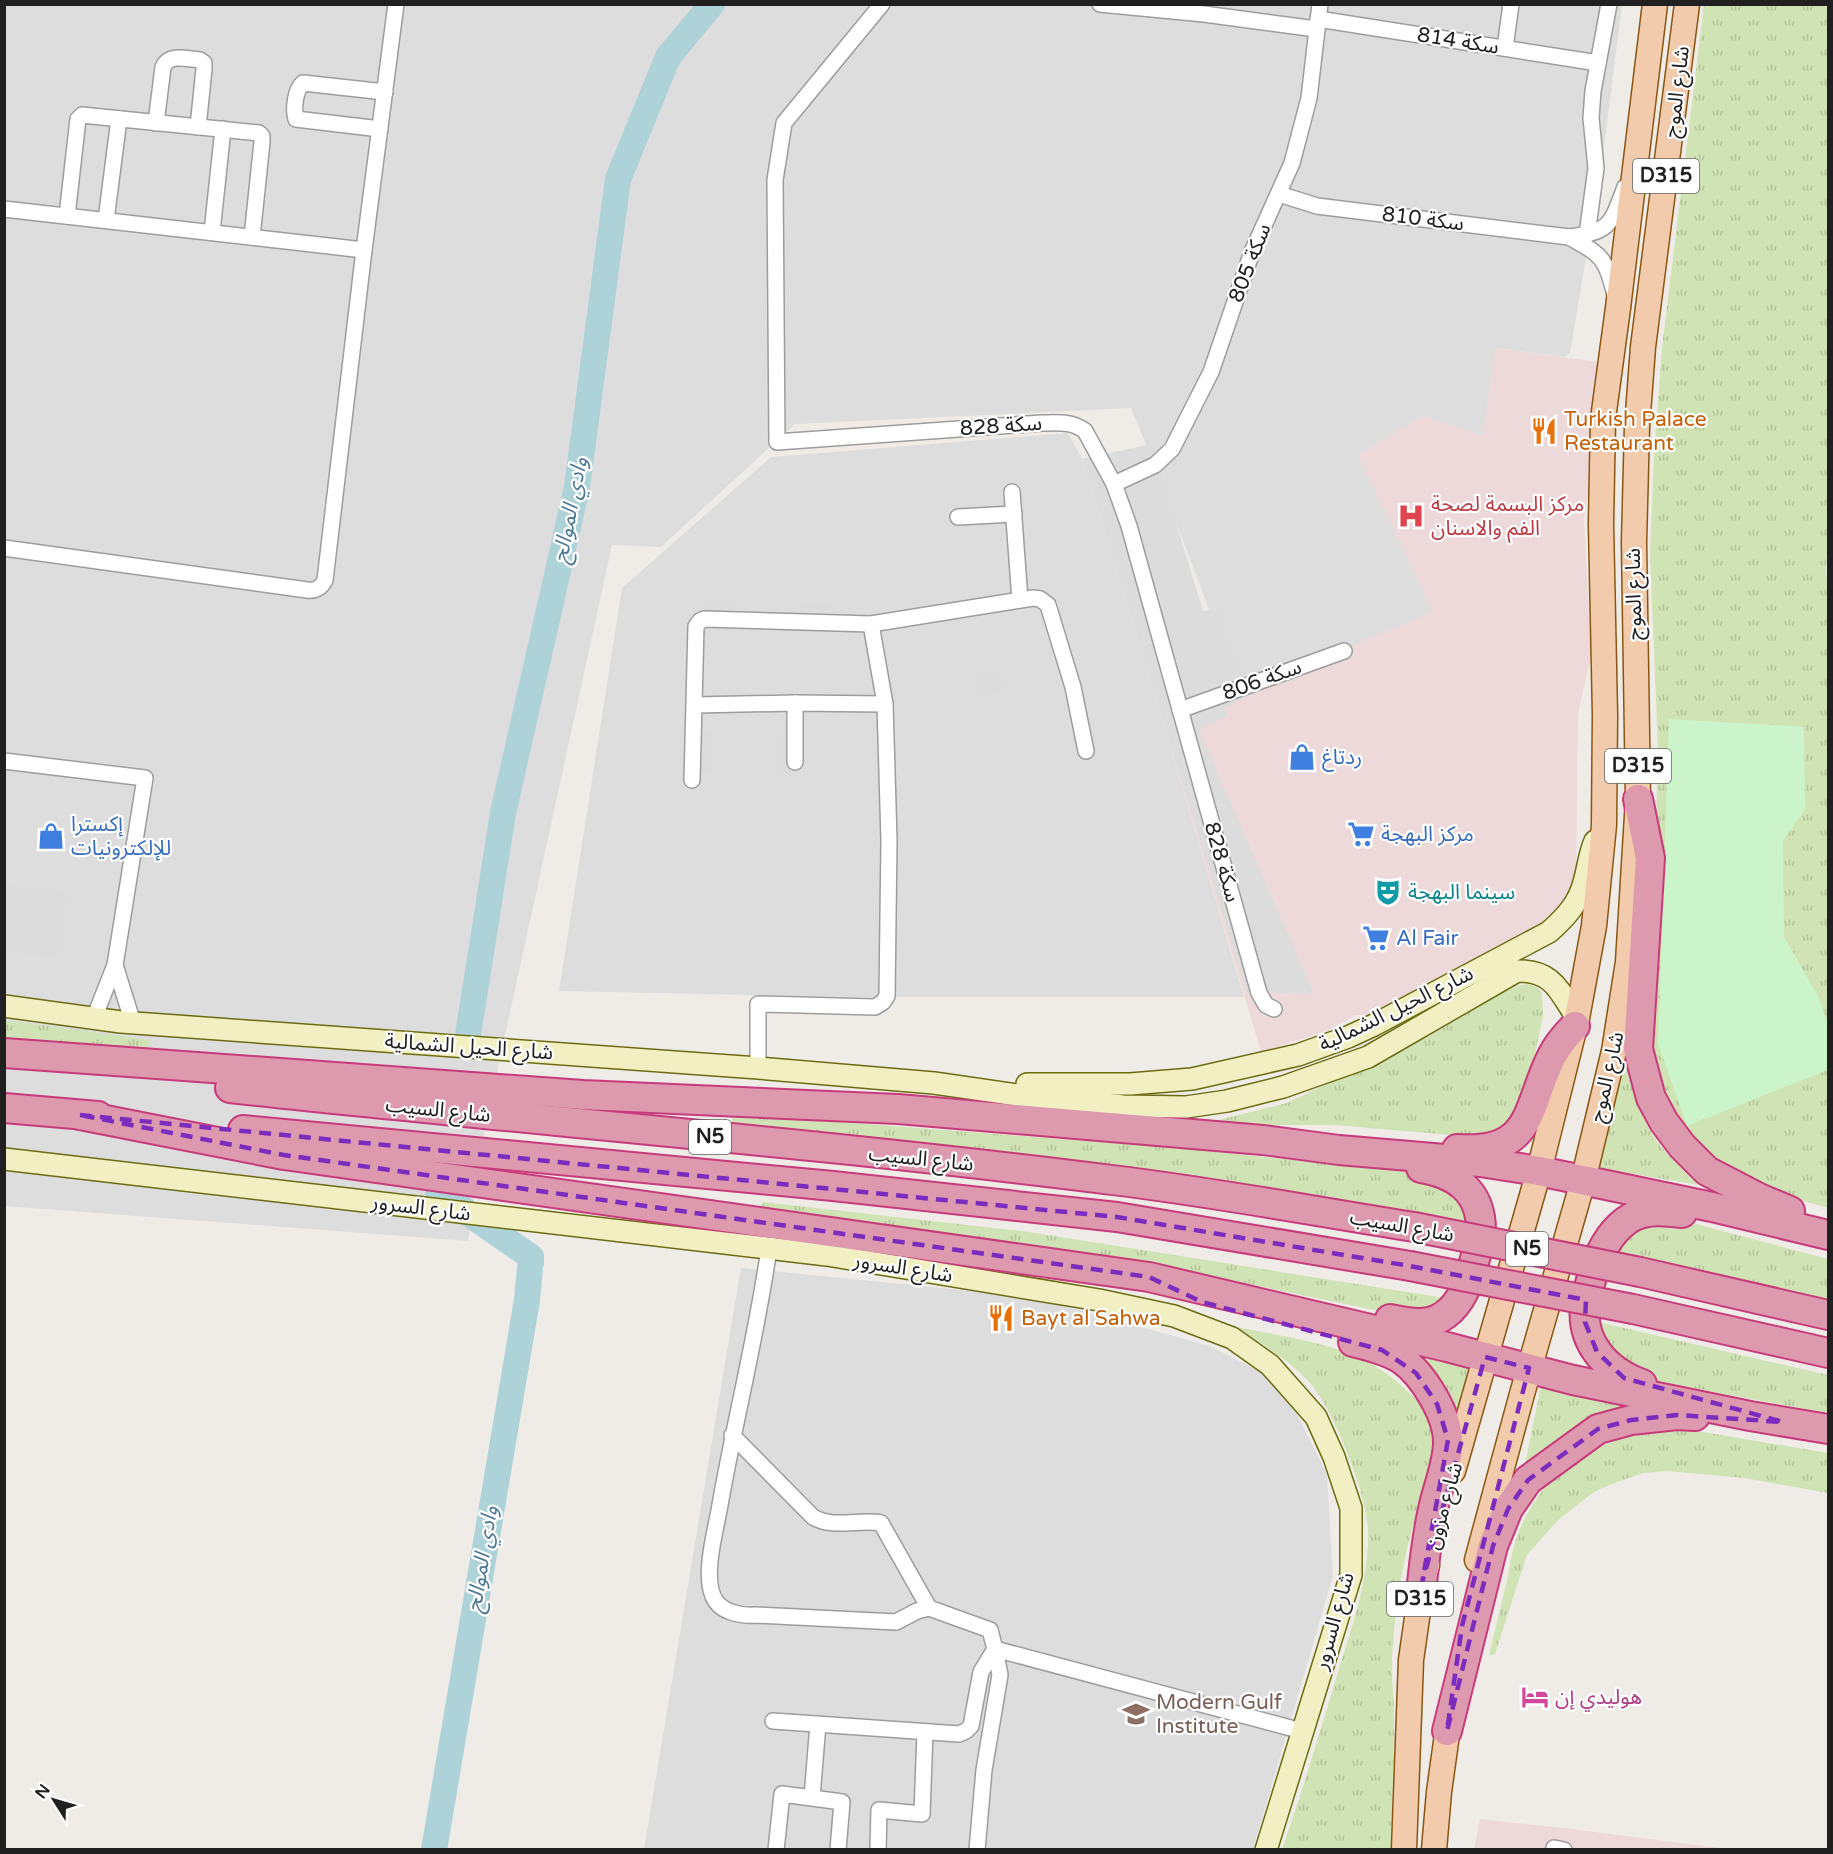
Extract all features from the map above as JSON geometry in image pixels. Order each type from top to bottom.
[{"type":"highway","points":[[1638,799],[1650,858],[1638,1049],[1651,1098],[1664,1122],[1682,1146],[1707,1171],[1821,1230]]},
{"type":"highway","points":[[1306,1145],[1352,1138],[1475,1150],[1512,1138],[1528,1119],[1552,1056],[1576,1022]]},
{"type":"highway","points":[[4,1053],[583,1095],[898,1109],[1306,1145],[1480,1162],[1539,1171],[1821,1230]]},
{"type":"highway","name":"شارع السيب","points":[[4,1064],[415,1108],[823,1148],[1091,1178],[1414,1227],[1640,1272],[1828,1315]]},
{"type":"highway","name":"شارع السيب","points":[[4,1108],[809,1184],[1117,1217],[1410,1266],[1633,1309],[1828,1353]]},
{"type":"highway","points":[[80,1114],[284,1155],[1149,1277],[1584,1382],[1828,1429]]},
{"type":"highway","points":[[1257,1302],[1305,1305],[1422,1324],[1439,1319],[1457,1304],[1472,1274],[1481,1232],[1479,1212],[1469,1192],[1458,1180],[1442,1172],[1383,1162],[1339,1150]]},
{"type":"highway","points":[[1783,1422],[1696,1396],[1643,1385],[1624,1378],[1609,1367],[1597,1352],[1585,1322],[1585,1301],[1604,1245],[1619,1227],[1633,1217],[1648,1211],[1663,1210],[1749,1226],[1821,1230]]},
{"type":"highway","points":[[1149,1277],[1202,1302],[1382,1350],[1401,1359],[1416,1373],[1437,1404],[1448,1440],[1426,1542],[1422,1583]]},
{"type":"highway","points":[[1448,1731],[1493,1546],[1508,1509],[1527,1480],[1598,1429],[1631,1420],[1677,1415],[1783,1422]]},
{"type":"main road","name":"شارع الموج","points":[[1539,1171],[1576,1022],[1594,926],[1604,825],[1605,715],[1601,524],[1603,419],[1655,4]]},
{"type":"main road","name":"شارع الموج","points":[[1583,1181],[1614,1052],[1624,992],[1632,919],[1638,799],[1634,542],[1637,427],[1643,347],[1687,4]]},
{"type":"main road","name":"شارع مزون","points":[[1404,1850],[1411,1660],[1422,1583],[1539,1171]]},
{"type":"main road","name":"D315","points":[[1434,1850],[1438,1792],[1462,1626],[1485,1527],[1583,1181]]},
{"type":"street","points":[[4,548],[311,590],[322,586],[330,546],[364,250],[396,4]]},
{"type":"street","name":"سكة 828","points":[[882,4],[784,123],[775,180],[777,442],[1042,423],[1070,423],[1078,426],[1090,438],[1114,484],[1129,526],[1258,993],[1266,1005],[1274,1009]]},
{"type":"street","points":[[1101,4],[1318,18]]},
{"type":"street","points":[[1505,48],[1511,4]]},
{"type":"street","points":[[1587,235],[1596,168],[1591,118],[1593,91],[1609,4]]},
{"type":"street","name":"سكة 805","points":[[1114,484],[1155,465],[1172,449],[1211,372],[1252,252],[1292,163],[1309,98],[1318,18]]},
{"type":"street","name":"سكة 814","points":[[1318,18],[1598,63]]},
{"type":"street","points":[[156,123],[165,61],[170,58],[200,60],[204,63],[204,69],[198,127]]},
{"type":"street","points":[[380,129],[296,119],[294,115],[297,89],[303,83],[385,92]]},
{"type":"street","points":[[67,216],[78,119],[82,116],[259,133],[262,136],[252,237]]},
{"type":"street","points":[[106,220],[119,119]]},
{"type":"street","points":[[212,232],[223,129]]},
{"type":"street","name":"سكة 810","points":[[1279,194],[1317,206],[1569,237],[1599,232],[1607,226],[1614,216],[1636,159]]},
{"type":"street","points":[[4,209],[364,250]]},
{"type":"street","name":"سكة 810","points":[[1569,237],[1594,251],[1607,266],[1618,308]]},
{"type":"street","points":[[1012,492],[1020,600]]},
{"type":"street","points":[[958,517],[1014,514]]},
{"type":"street","points":[[692,780],[696,626],[704,619],[871,624],[1020,600],[1040,599],[1048,604],[1073,687],[1086,751]]},
{"type":"street","points":[[758,1068],[758,1004],[875,1007],[887,996],[889,840],[885,704],[871,624]]},
{"type":"street","name":"سكة 806","points":[[1180,710],[1344,651]]},
{"type":"street","points":[[795,703],[795,762]]},
{"type":"street","points":[[695,705],[885,704]]},
{"type":"street","points":[[4,761],[145,778],[115,965],[94,1018]]},
{"type":"street","name":"شارع الحيل الشمالية","points":[[934,1083],[1130,1084],[1192,1079],[1298,1055],[1348,1037],[1549,932],[1564,919],[1576,903],[1584,885],[1593,845],[1604,825]]},
{"type":"street","points":[[115,965],[133,1023]]},
{"type":"street","name":"شارع الحيل الشمالية","points":[[4,1006],[133,1023],[758,1068],[934,1083],[1123,1106],[1186,1107],[1227,1101],[1283,1087],[1368,1057],[1517,971],[1532,971],[1546,977],[1557,988],[1576,1022]]},
{"type":"street","points":[[1336,1070],[1346,1054],[1348,1037]]},
{"type":"street","name":"شارع السرور","points":[[4,1159],[827,1255],[1088,1298],[1174,1316],[1232,1338],[1270,1365],[1316,1417],[1334,1456],[1351,1508],[1351,1575],[1266,1850]]},
{"type":"street","points":[[769,1248],[763,1293],[732,1435],[712,1550],[709,1583],[713,1598],[723,1608],[740,1616],[896,1623],[917,1611],[929,1608],[990,1630],[1000,1675],[984,1770],[977,1850]]},
{"type":"street","points":[[732,1435],[813,1517],[823,1523],[869,1521],[881,1523],[929,1608]]},
{"type":"street","points":[[995,1649],[1302,1731]]},
{"type":"street","points":[[772,1721],[959,1734],[971,1726],[981,1672],[995,1649]]},
{"type":"street","points":[[812,1797],[818,1724]]},
{"type":"street","points":[[878,1850],[879,1810],[922,1814],[925,1732]]},
{"type":"street","points":[[776,1850],[782,1794],[842,1802],[838,1850]]},
{"type":"highlighted area","points":[[80,1115],[1117,1217],[1410,1266],[1586,1300],[1585,1322],[1597,1352],[1624,1378],[1783,1422],[1677,1415],[1631,1420],[1598,1429],[1528,1480],[1508,1509],[1493,1546],[1447,1731],[1462,1626],[1529,1368],[1485,1357],[1422,1583],[1448,1440],[1437,1404],[1416,1373],[1382,1350],[1202,1302],[1149,1277],[284,1155]]},
{"type":"shaded area","points":[[4,5],[1622,5],[1603,155],[1570,353],[1564,357],[1496,348],[1483,436],[1424,416],[1358,455],[1434,612],[1344,651],[1238,687],[1131,408],[795,424],[661,547],[612,545],[485,1127],[468,1241],[5,1206]]},
{"type":"shaded area","points":[[1495,348],[1599,362],[1596,444],[1584,518],[1591,656],[1578,714],[1576,879],[1563,910],[1506,944],[1449,972],[1376,1015],[1356,1015],[1329,1030],[1261,1052],[1164,724],[1433,612],[1358,455],[1424,416],[1483,436]]},
{"type":"shaded area","points":[[1068,433],[1082,459],[1164,724],[1244,997],[857,997],[559,991],[622,588],[771,457]]},
{"type":"shaded area","points":[[1152,444],[1203,611],[1220,608],[1224,628],[1252,694],[1224,708],[1227,716],[1199,730],[1314,994],[1247,992],[1082,459]]},
{"type":"shaded area","points":[[708,598],[738,600],[737,618],[707,616]]},
{"type":"shaded area","points":[[800,603],[837,603],[837,615],[800,615]]},
{"type":"shaded area","points":[[1001,669],[1006,691],[976,696],[972,675]]},
{"type":"shaded area","points":[[697,731],[713,731],[712,773],[696,773]]},
{"type":"shaded area","points":[[778,734],[792,734],[791,776],[777,775]]},
{"type":"shaded area","points":[[5,885],[70,892],[59,958],[5,953]]},
{"type":"shaded area","points":[[741,1268],[1031,1297],[1210,1346],[1263,1373],[1298,1416],[1327,1475],[1333,1576],[1253,1849],[644,1850]]},
{"type":"shaded area","points":[[1480,1819],[1572,1829],[1728,1849],[1474,1850]]},
{"type":"green space","points":[[1704,5],[1828,5],[1828,529],[1826,576],[1828,579],[1828,1208],[1793,1198],[1756,1182],[1730,1169],[1699,1144],[1667,1107],[1650,1039],[1658,748],[1650,553],[1654,457],[1662,348]]},
{"type":"green space","points":[[1669,719],[1804,727],[1805,809],[1783,841],[1784,937],[1818,996],[1828,1024],[1828,1070],[1687,1126],[1658,1044]]},
{"type":"green space","points":[[1526,984],[1535,986],[1542,992],[1543,1016],[1529,1082],[1514,1122],[1487,1138],[1334,1125],[1232,1125],[1210,1122],[1287,1103],[1443,1028],[1498,994]]},
{"type":"green space","points":[[4,1020],[151,1040],[145,1054],[5,1042]]},
{"type":"green space","points":[[1625,1061],[1644,1119],[1656,1140],[1699,1185],[1598,1168]]},
{"type":"green space","points":[[735,1114],[1178,1148],[1411,1172],[1449,1180],[1473,1222],[1235,1183],[733,1126],[732,1118]]},
{"type":"green space","points":[[763,1202],[1029,1232],[1451,1299],[1438,1309],[1398,1315],[1220,1278],[1082,1254],[758,1208]]},
{"type":"green space","points":[[1689,1222],[1828,1259],[1828,1305],[1610,1251],[1639,1225]]},
{"type":"green space","points":[[1594,1321],[1828,1375],[1828,1413],[1647,1380],[1626,1372]]},
{"type":"green space","points":[[1237,1327],[1305,1340],[1348,1353],[1368,1362],[1387,1374],[1415,1399],[1421,1405],[1428,1421],[1432,1437],[1432,1454],[1425,1488],[1406,1552],[1394,1628],[1391,1849],[1282,1849],[1358,1604],[1366,1566],[1368,1529],[1362,1495],[1355,1474],[1338,1431],[1319,1395],[1294,1367]]},
{"type":"green space","points":[[1417,1356],[1470,1368],[1454,1421]]},
{"type":"green space","points":[[1541,1386],[1625,1406],[1593,1420],[1523,1474]]},
{"type":"green space","points":[[1674,1427],[1828,1453],[1828,1493],[1744,1478],[1667,1471],[1643,1473],[1594,1492],[1557,1521],[1527,1555],[1495,1654],[1489,1656],[1515,1544],[1527,1514],[1541,1492],[1577,1459],[1599,1447],[1648,1431]]},
{"type":"waterway","name":"وادي الموالح","points":[[468,1035],[503,813],[577,487],[618,179],[668,57],[712,4]]},
{"type":"waterway","name":"وادي الموالح","points":[[438,1192],[531,1257],[531,1262]]},
{"type":"waterway","name":"وادي الموالح","points":[[434,1850],[527,1300],[530,1268]]},
{"type":"place","name":"Turkish Palace Restaurant","points":[[1544,431]]},
{"type":"place","name":"مركز البسمة لصحة الفم والاسنان","points":[[1411,516]]},
{"type":"place","name":"ردتاغ","points":[[1302,757]]},
{"type":"place","name":"مركز البهجة","points":[[1361,834]]},
{"type":"place","name":"إكسترا للإلكترونيات","points":[[51,836]]},
{"type":"place","name":"سينما البهجة","points":[[1388,892]]},
{"type":"place","name":"Al Fair","points":[[1376,938]]},
{"type":"place","name":"Bayt al Sahwa","points":[[1001,1318]]},
{"type":"place","name":"هوليدي إن","points":[[1535,1697]]},
{"type":"place","name":"Modern Gulf Institute","points":[[1136,1714]]}]
